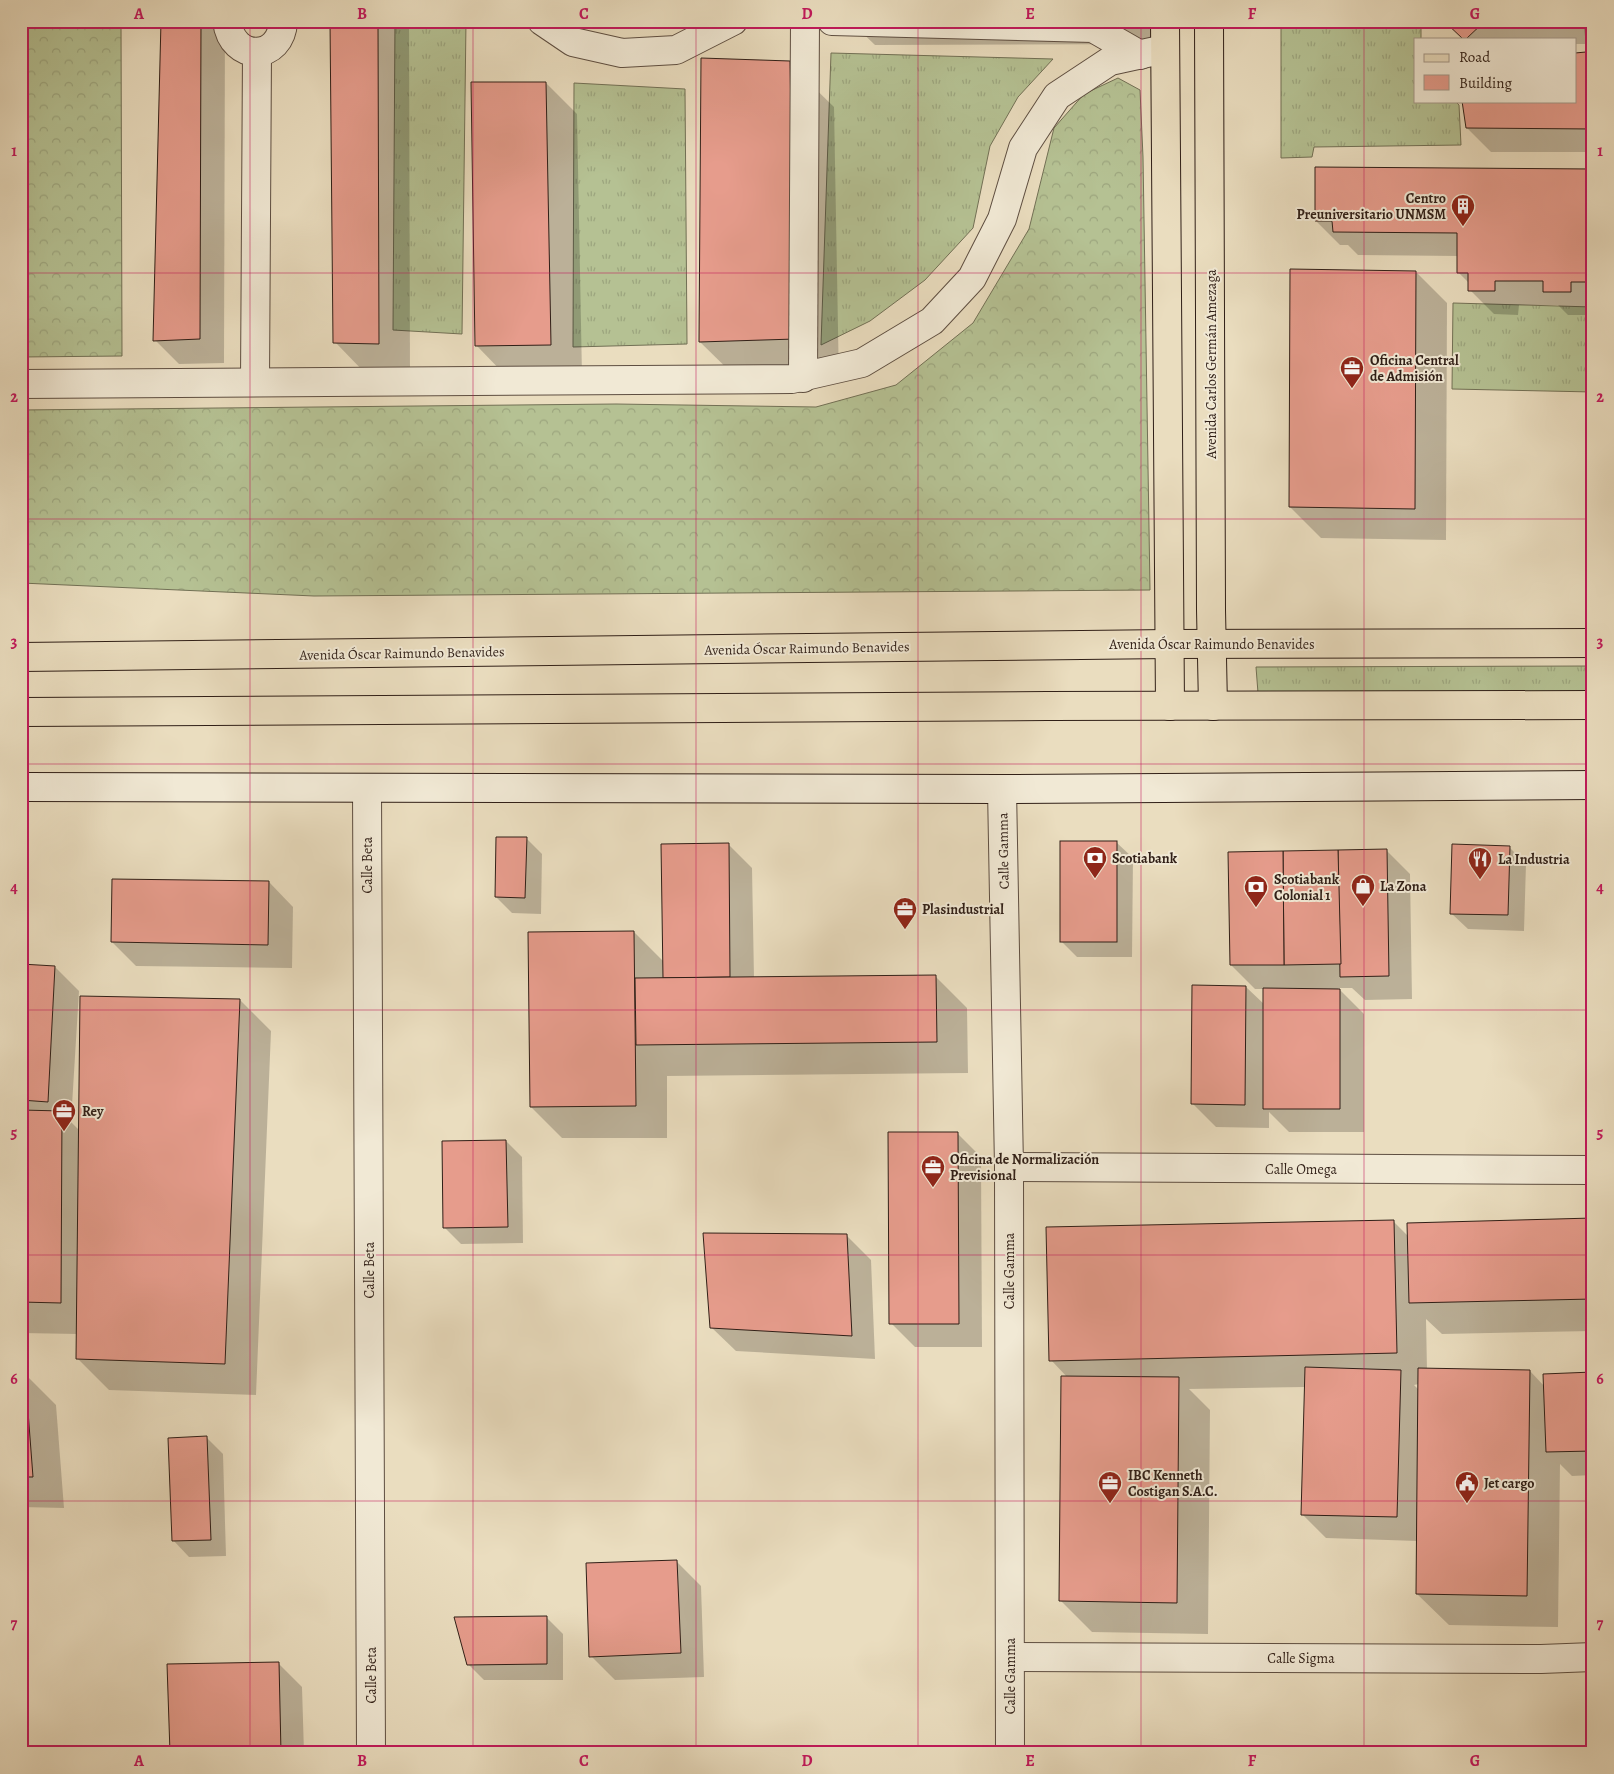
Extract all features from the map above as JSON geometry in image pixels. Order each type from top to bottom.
[{"type":"main road","points":[[1165,21],[1153,52],[1170,706]]},
{"type":"main road","name":"Avenida Carlos Germán Amezaga","points":[[1209,21],[1213,706]]},
{"type":"main road","name":"Avenida Óscar Raimundo Benavides","points":[[21,658],[1169,644],[1593,643]]},
{"type":"main road","points":[[21,712],[1593,705]]},
{"type":"street","points":[[227,21],[228,31],[238,47],[247,51],[257,52],[266,50],[280,38],[283,30],[283,21]]},
{"type":"street","points":[[542,21],[573,42],[622,53],[676,50],[733,21]]},
{"type":"street","points":[[803,378],[805,21]]},
{"type":"street","points":[[832,21],[1093,28],[1153,52]]},
{"type":"street","points":[[255,382],[257,52]]},
{"type":"street","points":[[21,384],[712,381],[803,378],[862,363],[932,321],[972,278],[1002,219],[1023,148],[1057,96],[1110,61],[1153,52]]},
{"type":"street","points":[[21,786],[1002,789],[1593,785]]},
{"type":"street","name":"Calle Beta","points":[[367,788],[372,1753]]},
{"type":"street","name":"Calle Gamma","points":[[1002,789],[1009,1167],[1010,1753]]},
{"type":"street","name":"Calle Omega","points":[[1009,1167],[1593,1170]]},
{"type":"street","name":"Calle Sigma","points":[[1010,1657],[1522,1659],[1593,1657]]},
{"type":"green space","points":[[21,21],[121,21],[122,356],[21,357]]},
{"type":"green space","points":[[395,21],[466,21],[462,334],[393,330]]},
{"type":"green space","points":[[586,21],[682,21],[675,24],[593,28]]},
{"type":"green space","points":[[1281,21],[1421,21],[1421,38],[1414,38],[1414,102],[1456,102],[1459,105],[1461,145],[1314,147],[1312,157],[1281,158]]},
{"type":"green space","points":[[831,53],[1053,59],[1018,97],[990,146],[973,228],[925,280],[870,321],[821,345]]},
{"type":"green space","points":[[1118,78],[1140,90],[1143,157],[1150,590],[314,596],[21,583],[21,410],[616,404],[816,407],[896,385],[973,323],[1029,229],[1054,128],[1084,94]]},
{"type":"green space","points":[[574,83],[685,89],[687,344],[573,347]]},
{"type":"green space","points":[[1453,303],[1593,307],[1593,392],[1452,389]]},
{"type":"green space","points":[[1593,666],[1593,692],[1258,693],[1256,667]]},
{"type":"building","points":[[161,21],[201,21],[200,339],[153,341]]},
{"type":"building","points":[[330,21],[378,21],[379,344],[333,343]]},
{"type":"building","points":[[1485,21],[1467,38],[1462,38],[1445,22]]},
{"type":"building","points":[[1585,21],[1593,21],[1593,129],[1466,128],[1462,102],[1576,102],[1576,53],[1586,52]]},
{"type":"building","points":[[701,58],[790,61],[795,339],[699,342]]},
{"type":"building","points":[[471,82],[546,82],[551,345],[475,346]]},
{"type":"building","name":"Centro Preuniversitario UNMSM","points":[[1315,167],[1593,169],[1593,282],[1571,282],[1571,292],[1543,292],[1543,281],[1495,281],[1495,291],[1468,291],[1468,273],[1457,273],[1457,233],[1333,232],[1332,221],[1315,221]]},
{"type":"building","name":"Oficina Central de Admisión","points":[[1290,269],[1416,271],[1415,509],[1289,507]]},
{"type":"building","points":[[496,837],[527,837],[525,898],[495,897]]},
{"type":"building","points":[[1060,841],[1117,841],[1117,942],[1060,942]]},
{"type":"building","points":[[729,843],[730,977],[663,978],[661,844]]},
{"type":"building","name":"La Industria","points":[[1452,844],[1510,846],[1508,915],[1450,914]]},
{"type":"building","name":"La Zona","points":[[1387,849],[1389,976],[1340,977],[1338,850]]},
{"type":"building","points":[[1338,850],[1341,964],[1284,965],[1283,851]]},
{"type":"building","name":"Scotiabank Colonial 1","points":[[1283,851],[1284,965],[1230,965],[1228,852]]},
{"type":"building","points":[[112,879],[269,881],[268,945],[111,942]]},
{"type":"building","points":[[634,931],[636,1106],[530,1107],[528,932]]},
{"type":"building","points":[[21,964],[55,966],[48,1102],[21,1100]]},
{"type":"building","points":[[936,975],[937,1042],[636,1045],[635,978]]},
{"type":"building","points":[[1192,985],[1246,986],[1245,1105],[1191,1104]]},
{"type":"building","points":[[1263,988],[1340,989],[1340,1109],[1263,1109]]},
{"type":"building","points":[[80,996],[240,999],[225,1364],[76,1359]]},
{"type":"building","points":[[21,1110],[62,1111],[61,1303],[21,1302]]},
{"type":"building","points":[[888,1132],[958,1132],[959,1324],[889,1324]]},
{"type":"building","points":[[506,1140],[508,1227],[443,1228],[442,1141]]},
{"type":"building","points":[[1593,1218],[1593,1299],[1409,1303],[1407,1223]]},
{"type":"building","points":[[1394,1220],[1397,1353],[1049,1361],[1046,1227]]},
{"type":"building","points":[[703,1233],[847,1234],[852,1336],[710,1328]]},
{"type":"building","points":[[1305,1367],[1401,1370],[1397,1517],[1301,1515]]},
{"type":"building","points":[[1418,1368],[1530,1370],[1527,1596],[1416,1594]]},
{"type":"building","points":[[21,1371],[25,1372],[33,1477],[21,1477]]},
{"type":"building","points":[[1593,1372],[1593,1451],[1546,1452],[1543,1374]]},
{"type":"building","points":[[1061,1376],[1179,1377],[1177,1603],[1059,1601]]},
{"type":"building","points":[[207,1436],[211,1540],[172,1541],[168,1438]]},
{"type":"building","points":[[677,1560],[681,1653],[589,1657],[586,1563]]},
{"type":"building","points":[[547,1616],[547,1664],[467,1665],[454,1617]]},
{"type":"building","points":[[279,1662],[281,1753],[170,1753],[167,1664]]},
{"type":"place","name":"Centro Preuniversitario UNMSM","points":[[1463,227]]},
{"type":"place","name":"Oficina Central de Admisión","points":[[1352,389]]},
{"type":"place","name":"Scotiabank","points":[[1095,879]]},
{"type":"place","name":"La Industria","points":[[1480,880]]},
{"type":"place","name":"La Zona","points":[[1363,907]]},
{"type":"place","name":"Scotiabank Colonial 1","points":[[1256,908]]},
{"type":"place","name":"Plasindustrial","points":[[905,930]]},
{"type":"place","name":"Rey","points":[[64,1132]]},
{"type":"place","name":"Oficina de Normalización Previsional","points":[[933,1188]]},
{"type":"place","name":"IBC Kenneth Costigan S.A.C.","points":[[1110,1504]]},
{"type":"place","name":"Jet cargo","points":[[1467,1504]]}]
